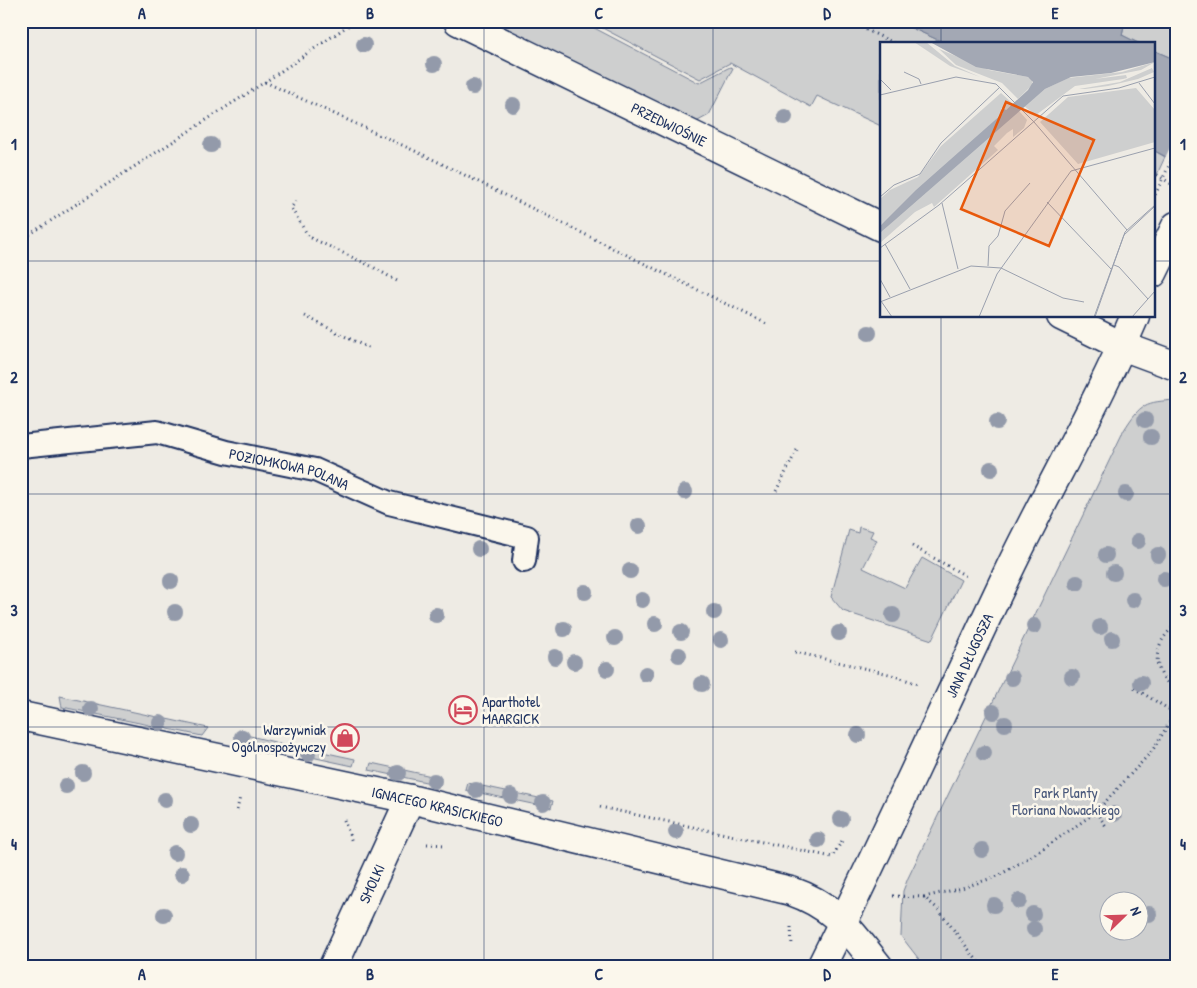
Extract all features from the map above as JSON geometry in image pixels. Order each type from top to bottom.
[{"type":"street","name":"PRZEDWIOŚNIE","points":[[458,21],[880,227]]},
{"type":"street","points":[[1154,271],[1176,226]]},
{"type":"street","points":[[1065,318],[1122,346],[1176,366]]},
{"type":"street","name":"JANA DŁUGOSZA","points":[[821,967],[1010,568],[1122,346],[1134,318]]},
{"type":"street","name":"IGNACEGO KRASICKIEGO","points":[[21,716],[410,799],[791,891],[822,904],[843,922],[879,967]]},
{"type":"street","name":"SMOLKI","points":[[333,967],[410,799]]},
{"type":"lane","name":"POZIOMKOWA POLANA","points":[[21,446],[157,432],[226,452],[315,470],[389,503],[527,537],[524,561]]},
{"type":"path","points":[[21,240],[265,82],[355,21]]},
{"type":"path","points":[[848,21],[892,42]]},
{"type":"path","points":[[265,82],[428,158],[770,325]]},
{"type":"path","points":[[1154,197],[1176,151]]},
{"type":"path","points":[[1154,173],[1176,187]]},
{"type":"path","points":[[296,200],[291,208],[309,237],[373,267],[397,281]]},
{"type":"path","points":[[305,316],[370,349]]},
{"type":"path","points":[[776,491],[797,450]]},
{"type":"path","points":[[912,546],[969,577]]},
{"type":"path","points":[[1176,625],[1166,632],[1160,643],[1157,656],[1159,669],[1165,681],[1176,690]]},
{"type":"path","points":[[795,652],[889,674],[919,684]]},
{"type":"path","points":[[893,896],[924,897],[962,888],[998,876],[1042,850],[1096,812],[1152,751],[1176,712],[1134,688]]},
{"type":"path","points":[[1096,812],[1106,826]]},
{"type":"path","points":[[338,815],[345,821],[352,842],[350,851]]},
{"type":"path","points":[[423,848],[428,843],[446,845]]},
{"type":"path","points":[[924,897],[938,909],[982,967]]},
{"type":"path","points":[[785,921],[792,928],[792,952]]},
{"type":"green space","points":[[489,21],[581,21],[699,83],[730,67],[733,68],[709,115],[696,122]]},
{"type":"green space","points":[[589,21],[896,21],[943,42],[880,42],[880,126],[817,96],[811,107],[730,63],[700,79]]},
{"type":"green space","points":[[1125,21],[1176,21],[1176,60],[1154,50],[1154,42],[1136,42],[1122,35]]},
{"type":"green space","points":[[1154,151],[1165,157],[1154,181]]},
{"type":"green space","name":"Park Planty Floriana Nowackiego","points":[[1176,400],[1176,967],[925,967],[901,936],[903,891],[908,878],[1124,430],[1140,409],[1150,403]]},
{"type":"green space","points":[[859,527],[873,531],[870,537],[877,540],[863,568],[905,588],[922,558],[961,580],[932,640],[843,611],[831,597],[849,530],[858,533]]},
{"type":"green space","points":[[60,696],[208,728],[202,736],[62,707]]},
{"type":"green space","points":[[238,733],[295,747],[294,754],[239,742]]},
{"type":"green space","points":[[304,748],[355,759],[353,766],[302,755]]},
{"type":"green space","points":[[371,763],[441,778],[440,785],[369,770]]},
{"type":"green space","points":[[468,783],[553,801],[551,808],[466,790]]},
{"type":"shaded area","points":[[896,21],[1125,21],[1122,35],[1136,42],[943,42]]},
{"type":"shaded area","points":[[1154,50],[1176,60],[1176,162],[1154,151]]},
{"type":"pier","points":[[1176,135],[1176,164],[1164,160]]},
{"type":"place","name":"Aparthotel MAARGICK","points":[[463,710]]},
{"type":"place","name":"Warzywniak Ogólnospożywczy","points":[[345,738]]}]
